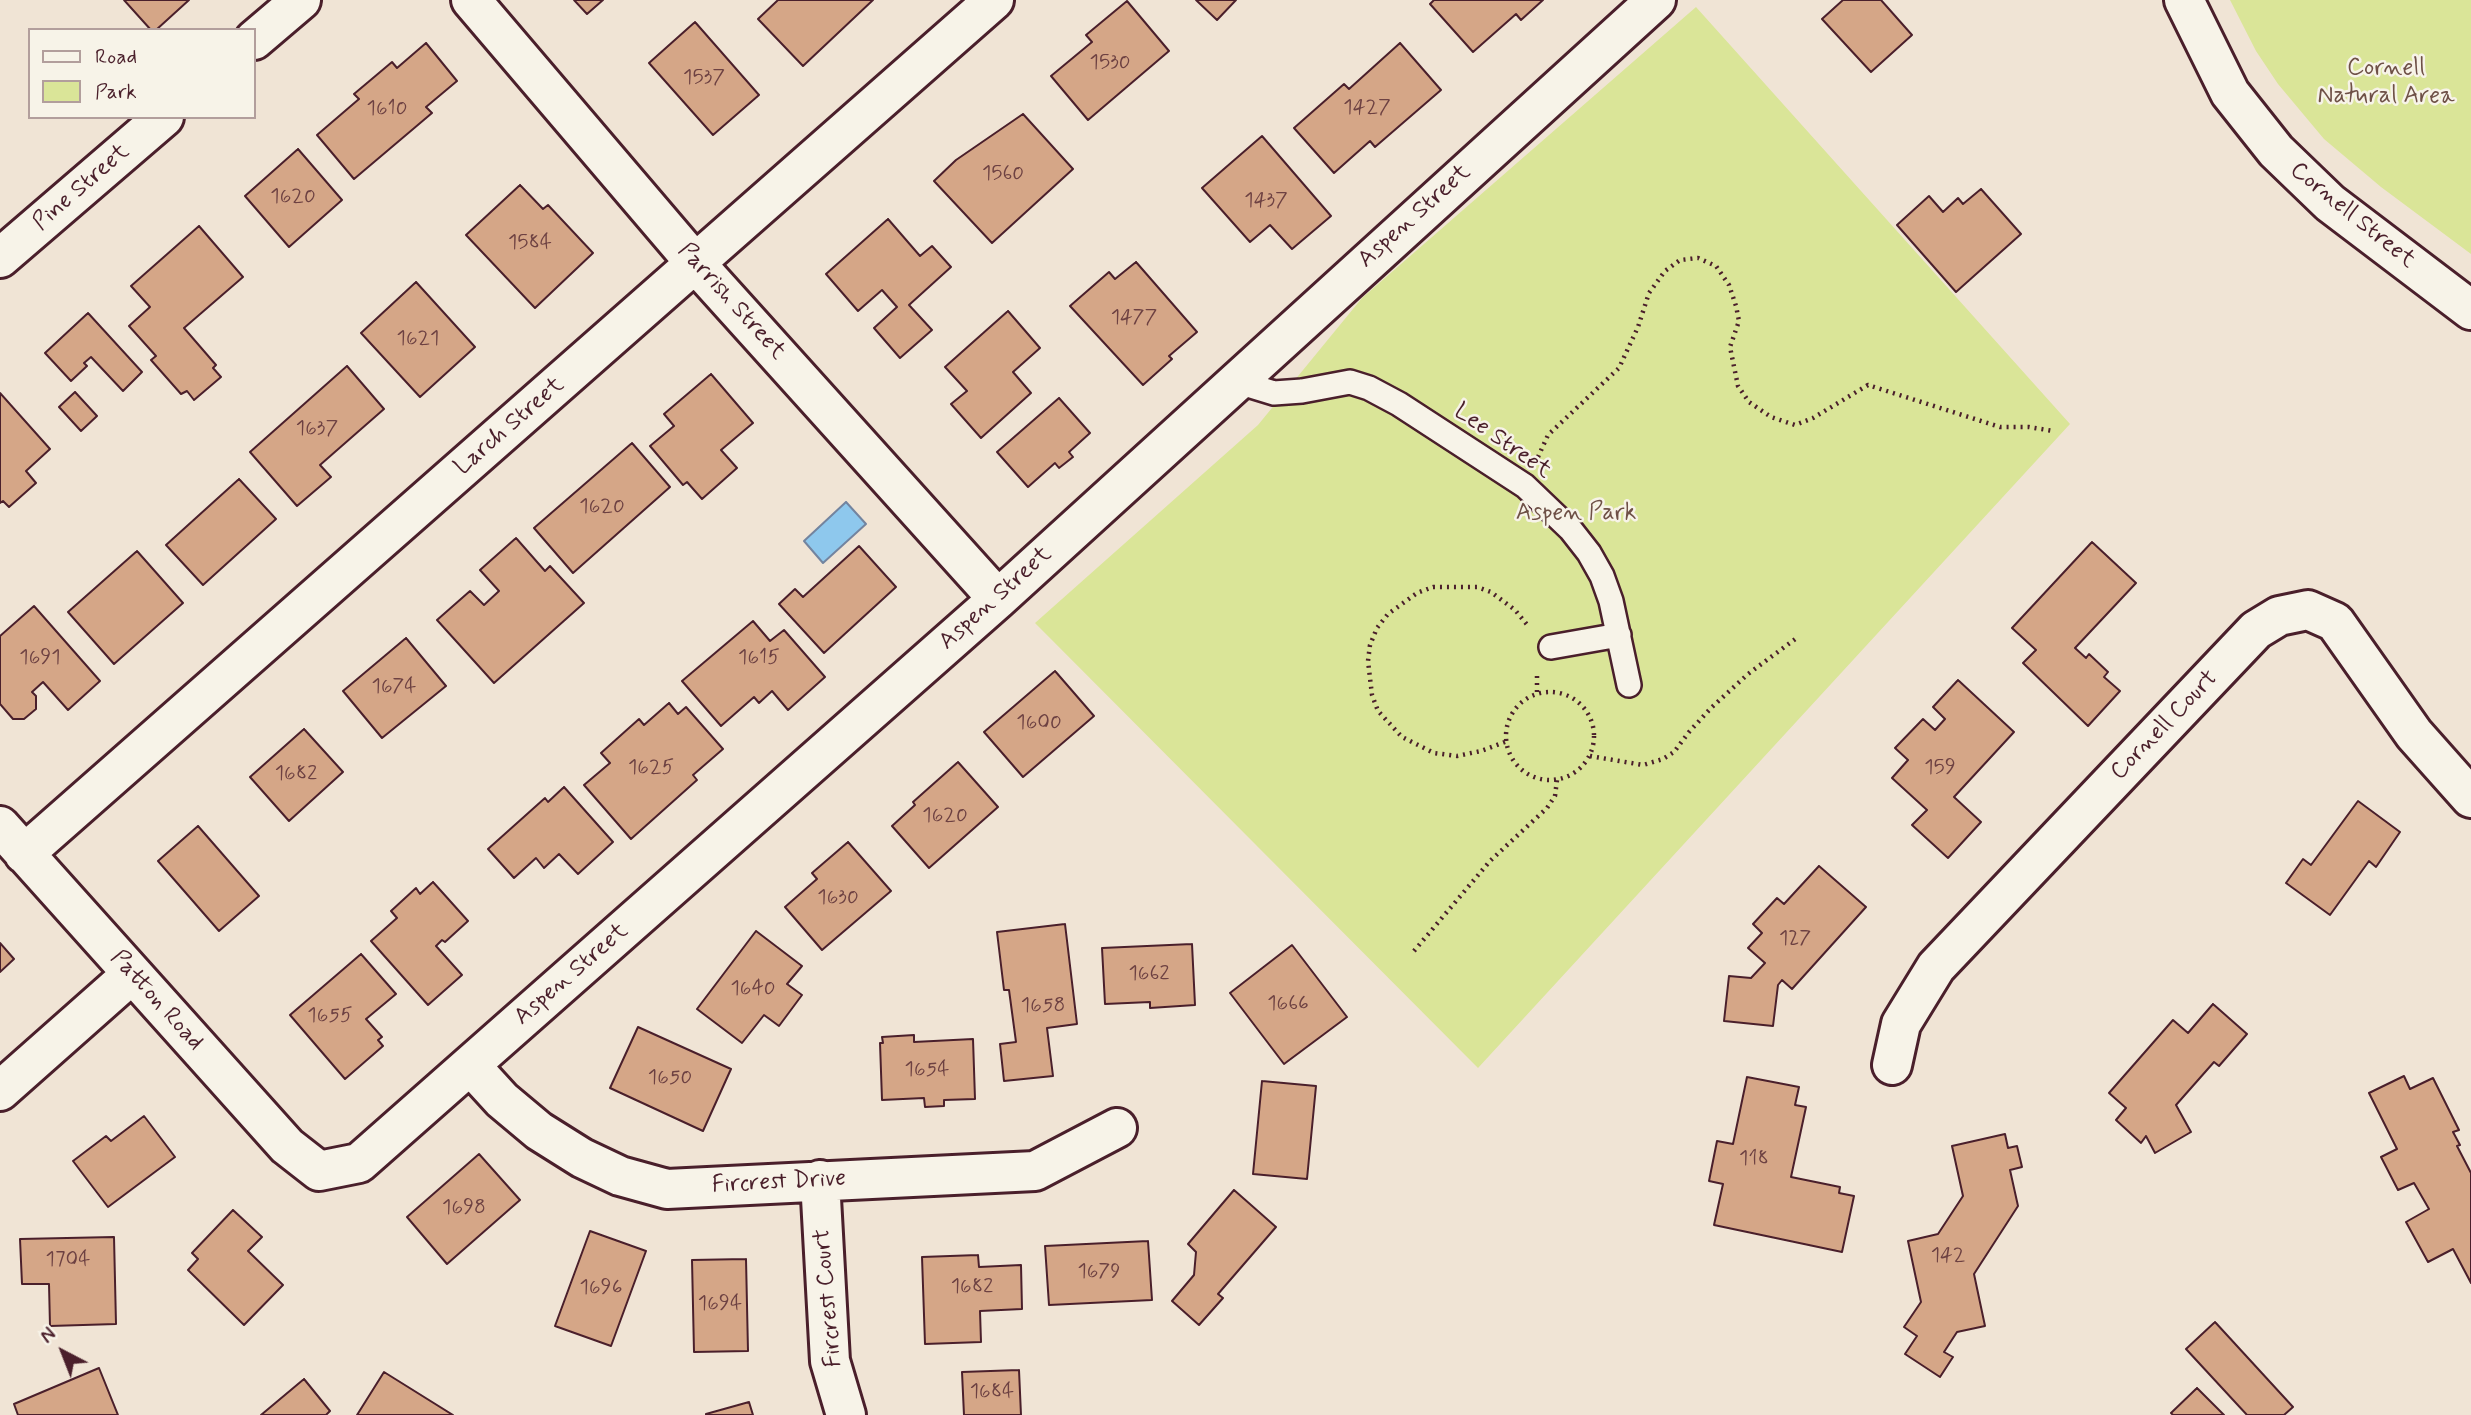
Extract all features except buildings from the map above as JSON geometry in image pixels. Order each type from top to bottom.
[{"type":"street","points":[[256,38],[301,0]]},
{"type":"street","name":"Parrish Street","points":[[471,0],[696,264],[998,599]]},
{"type":"street","name":"Larch Street","points":[[12,840],[696,264],[994,0]]},
{"type":"street","name":"Aspen Street","points":[[319,1171],[359,1163],[998,599],[1656,0]]},
{"type":"street","name":"Cornell Street","points":[[2184,0],[2230,93],[2276,151],[2330,203],[2471,310]]},
{"type":"street","name":"Pine Street","points":[[0,258],[162,119]]},
{"type":"street","name":"Cornell Court","points":[[1892,1065],[1901,1024],[1936,967],[2256,630],[2279,616],[2308,610],[2335,622],[2414,734],[2471,798]]},
{"type":"street","name":"Patton Road","points":[[12,840],[286,1146],[319,1171]]},
{"type":"street","points":[[0,1091],[132,974]]},
{"type":"street","name":"Fircrest Drive","points":[[470,1065],[502,1100],[539,1131],[582,1158],[620,1175],[667,1189],[1035,1171],[1117,1128]]},
{"type":"street","name":"Fircrest Court","points":[[820,1180],[830,1361],[846,1415]]},
{"type":"lane","name":"Lee Street","points":[[1238,382],[1274,393],[1350,383],[1369,388],[1399,404],[1525,486],[1571,530],[1590,553],[1611,601],[1629,685]]},
{"type":"lane","points":[[1542,642],[1619,635]]},
{"type":"path","points":[[1525,486],[1548,435],[1619,368],[1638,327],[1649,293],[1665,271],[1680,260],[1698,258],[1716,267],[1728,285],[1736,306],[1739,321],[1730,347],[1738,386],[1749,402],[1771,417],[1795,425],[1813,418],[1868,384],[2000,427],[2029,427],[2053,431]]},
{"type":"path","points":[[1505,742],[1480,751],[1457,755],[1434,753],[1402,737],[1378,711],[1372,695],[1368,661],[1370,645],[1377,628],[1402,602],[1433,587],[1449,585],[1477,587],[1504,600],[1542,642]]},
{"type":"path","points":[[1590,756],[1643,765],[1663,759],[1674,752],[1696,724],[1748,674],[1798,637]]},
{"type":"path","points":[[1537,670],[1537,692]]},
{"type":"path","points":[[1537,692],[1558,693],[1569,697],[1586,710],[1592,720],[1595,731],[1590,756],[1582,767],[1569,777],[1558,780],[1536,777],[1514,760],[1505,742],[1512,712],[1523,700],[1537,692]]},
{"type":"path","points":[[1414,951],[1490,861],[1547,808],[1555,796],[1558,780]]},
{"type":"green space","name":"Cornell Natural Area","points":[[2230,0],[2471,0],[2471,254],[2381,187],[2324,139],[2278,84],[2256,51]]},
{"type":"green space","name":"Aspen Park","points":[[1696,7],[2070,424],[1478,1068],[1035,623],[1258,425],[1362,298]]},
{"type":"water","points":[[846,502],[866,524],[823,563],[804,541]]}]
